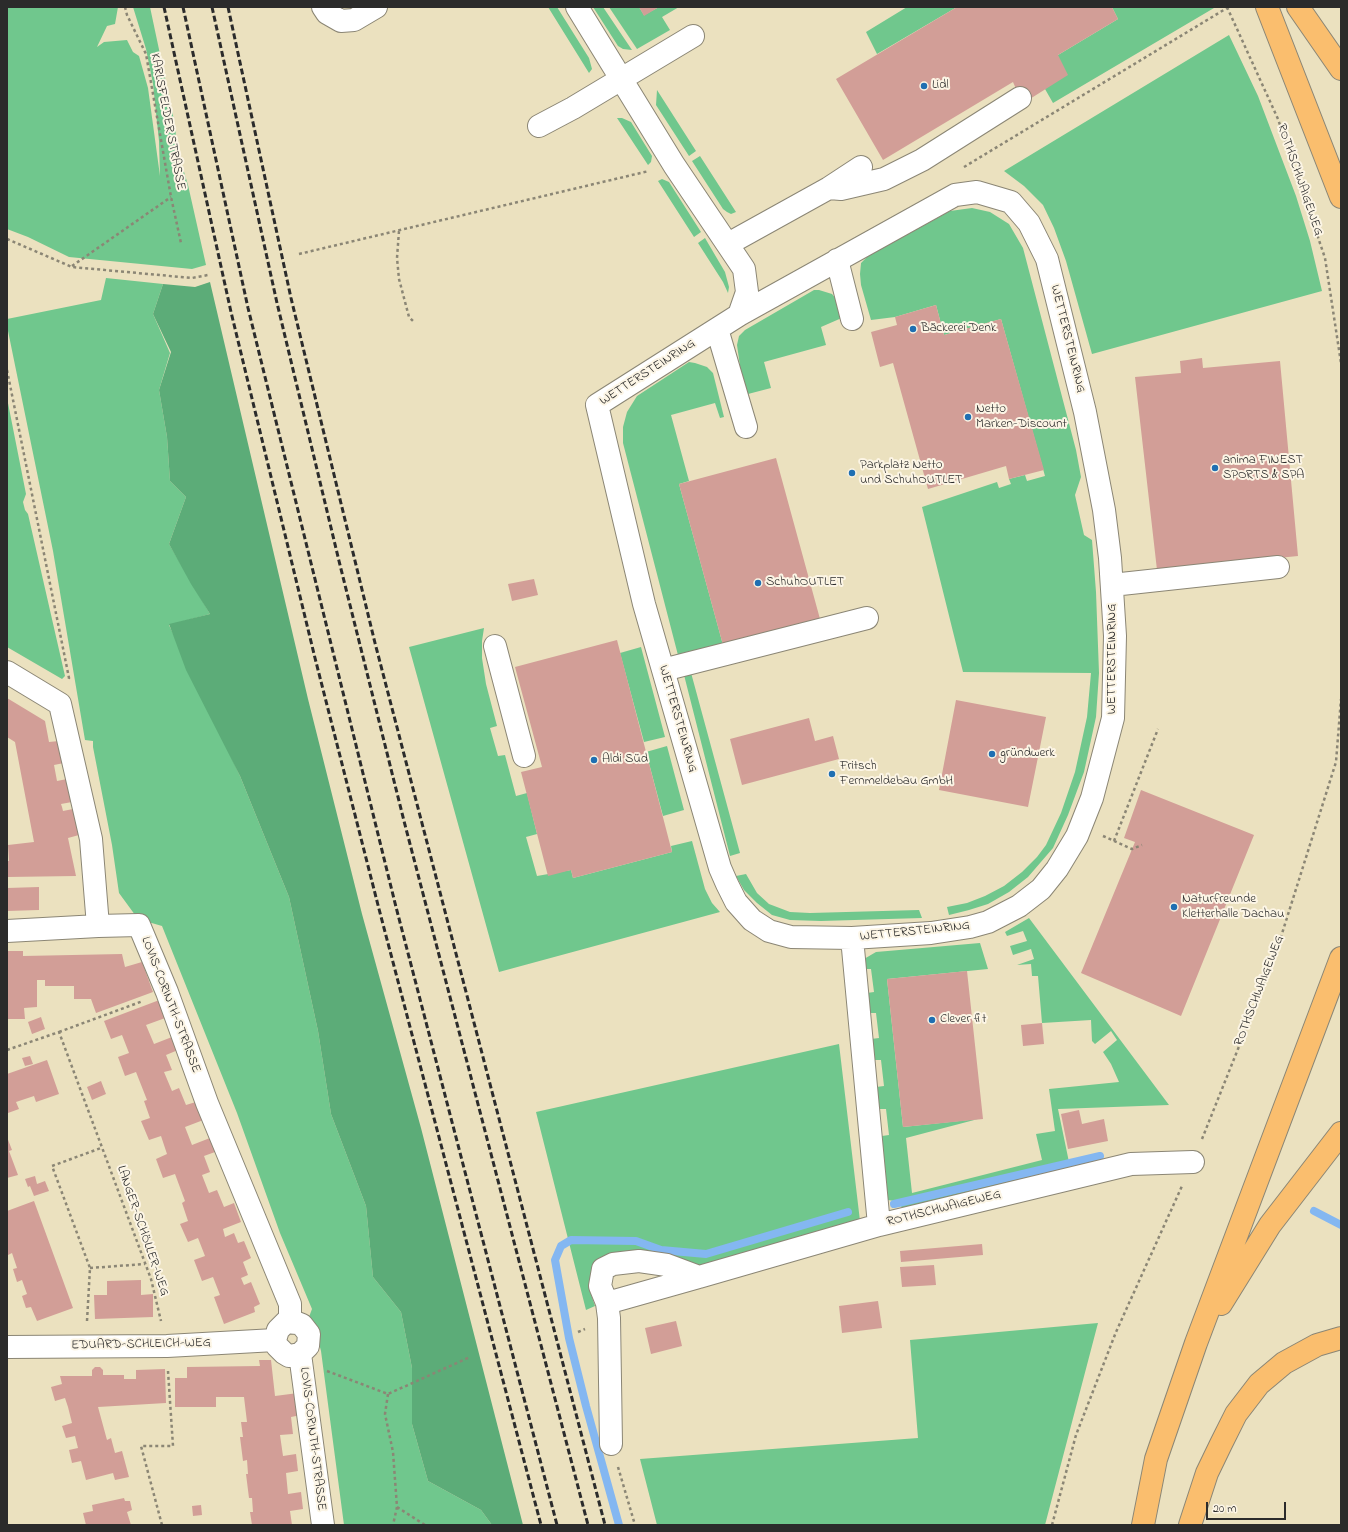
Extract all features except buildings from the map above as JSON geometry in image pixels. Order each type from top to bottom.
[{"type":"highway","points":[[1267,7],[1341,196]]},
{"type":"highway","points":[[1298,7],[1341,69]]},
{"type":"highway","points":[[1142,1525],[1156,1459],[1196,1343],[1341,958]]},
{"type":"highway","points":[[1196,1343],[1270,1225],[1341,1133]]},
{"type":"highway","points":[[1190,1525],[1207,1473],[1221,1444],[1236,1414],[1259,1384],[1284,1364],[1317,1345],[1341,1338]]},
{"type":"street","points":[[323,7],[327,13],[341,21],[354,20],[376,7]]},
{"type":"street","points":[[577,7],[674,165],[744,269],[747,292],[739,315]]},
{"type":"street","points":[[538,126],[573,108],[620,78],[693,36]]},
{"type":"street","points":[[829,188],[841,189],[884,179],[922,160],[1020,98]]},
{"type":"street","points":[[728,244],[829,188],[861,167]]},
{"type":"street","name":"WETTERSTEINRING","points":[[977,192],[1011,202],[1029,223],[1047,259],[1094,454],[1104,510],[1110,558],[1115,636],[1113,718],[1092,798],[1077,836],[1058,869],[1041,890],[1019,906],[988,922],[948,931],[852,938],[791,936],[769,931],[752,920],[736,902],[720,868],[644,604],[597,405],[739,315],[955,195],[977,192]]},
{"type":"street","points":[[837,260],[852,319]]},
{"type":"street","points":[[717,329],[746,428]]},
{"type":"street","points":[[1112,585],[1195,582],[1278,567]]},
{"type":"street","points":[[663,670],[867,618]]},
{"type":"street","points":[[495,646],[524,756]]},
{"type":"street","points":[[7,672],[60,704],[91,839],[98,926],[7,930]]},
{"type":"street","name":"LOVIS-CORINTH-STRASSE","points":[[98,926],[139,925],[167,992],[207,1103],[290,1304],[290,1322],[302,1325],[309,1334],[308,1346],[301,1358],[323,1525]]},
{"type":"street","points":[[852,938],[879,1225]]},
{"type":"street","name":"ROTHSCHWAIGEWEG","points":[[607,1303],[699,1278],[879,1225],[1131,1164],[1193,1162]]},
{"type":"street","points":[[611,1444],[609,1318],[607,1303],[600,1286],[603,1269],[613,1264],[639,1261],[667,1265],[699,1278]]},
{"type":"street","points":[[275,1340],[278,1330],[286,1322],[290,1322]]},
{"type":"street","name":"LOVIS-CORINTH-STRASSE","points":[[275,1340],[277,1346],[284,1353],[289,1356],[301,1358]]},
{"type":"street","name":"EDUARD-SCHLEICH-WEG","points":[[7,1347],[167,1346],[275,1340]]},
{"type":"path","name":"KARLSFELDER STRASSE","points":[[125,7],[127,15],[146,54],[171,197],[181,243]]},
{"type":"path","points":[[955,195],[962,169],[1227,7]]},
{"type":"path","name":"ROTHSCHWAIGEWEG","points":[[1227,7],[1278,119],[1325,258],[1341,363]]},
{"type":"path","points":[[299,254],[674,165]]},
{"type":"path","points":[[72,266],[171,197]]},
{"type":"path","points":[[399,231],[397,258],[399,279],[409,317],[413,321]]},
{"type":"path","points":[[7,239],[72,266],[192,278],[208,275]]},
{"type":"path","points":[[7,370],[69,678],[60,704]]},
{"type":"path","name":"ROTHSCHWAIGEWEG","points":[[1052,1525],[1076,1435],[1116,1332],[1193,1162],[1274,959],[1336,762],[1341,699]]},
{"type":"path","points":[[1114,841],[1158,729]]},
{"type":"path","points":[[1080,826],[1132,849],[1142,845]]},
{"type":"path","points":[[7,1050],[167,992]]},
{"type":"path","name":"LANGER-SCHÖLLER-WEG","points":[[59,1032],[151,1279],[167,1346],[173,1446],[141,1446],[162,1525]]},
{"type":"path","points":[[86,1347],[90,1268],[52,1166],[101,1148]]},
{"type":"path","points":[[90,1268],[145,1264]]},
{"type":"path","points":[[301,1358],[388,1394],[470,1357]]},
{"type":"path","points":[[388,1394],[385,1414],[392,1452],[397,1507],[393,1525]]},
{"type":"path","points":[[611,1444],[635,1525]]},
{"type":"path","points":[[397,1507],[425,1525]]},
{"type":"green space","points":[[7,7],[118,7],[115,24],[107,26],[97,47],[104,42],[127,40],[133,52],[139,56],[148,88],[160,176],[159,141],[153,84],[146,49],[133,7],[150,7],[175,125],[177,149],[188,185],[206,265],[192,269],[69,257],[28,237],[7,229]]},
{"type":"green space","points":[[548,7],[557,7],[589,58],[592,69],[589,73]]},
{"type":"green space","points":[[593,7],[603,7],[632,50],[623,49],[618,46]]},
{"type":"green space","points":[[609,7],[639,7],[644,15],[659,7],[679,7],[662,17],[670,30],[637,49]]},
{"type":"green space","points":[[907,7],[957,7],[877,54],[866,32]]},
{"type":"green space","points":[[1112,7],[1214,8],[1053,103],[1045,89],[1058,55],[1118,19]]},
{"type":"green space","points":[[1229,35],[1258,96],[1296,196],[1310,241],[1322,291],[1092,354],[1066,261],[1054,228],[1043,205],[1024,186],[1004,171]]},
{"type":"green space","points":[[657,90],[696,151],[689,156],[656,105]]},
{"type":"green space","points":[[617,118],[622,118],[631,122],[652,156],[651,162],[648,165]]},
{"type":"green space","points":[[700,156],[736,212],[731,214],[723,209],[692,161]]},
{"type":"green space","points":[[662,179],[669,182],[701,232],[694,237],[658,181]]},
{"type":"green space","points":[[972,208],[990,212],[1009,224],[1023,248],[1076,450],[1081,477],[1075,495],[1084,535],[1092,540],[1096,592],[1099,673],[1096,717],[1084,772],[1068,815],[1053,848],[1028,877],[1009,892],[988,904],[949,915],[947,907],[967,903],[1004,886],[1022,872],[1037,857],[1046,845],[1061,813],[1075,772],[1087,717],[1091,673],[963,672],[922,507],[997,482],[999,488],[1011,484],[1009,479],[1025,475],[1027,481],[1045,476],[1001,319],[944,335],[936,305],[895,317],[871,320],[861,285],[861,263],[868,256],[950,211]]},
{"type":"green space","points":[[705,238],[725,272],[729,287],[728,293],[723,282],[698,243]]},
{"type":"green space","points":[[106,278],[163,284],[153,314],[170,353],[159,390],[167,437],[170,481],[186,497],[169,544],[210,614],[169,625],[240,776],[289,897],[318,1031],[331,1114],[366,1206],[373,1277],[401,1312],[412,1368],[412,1424],[428,1481],[481,1510],[492,1525],[344,1525],[321,1351],[316,1332],[309,1317],[312,1309],[280,1233],[237,1113],[162,926],[138,919],[119,893],[93,741],[85,740],[53,551],[7,326],[7,319],[101,300]]},
{"type":"green space","points":[[210,282],[308,699],[362,914],[421,1128],[523,1525],[492,1525],[481,1510],[428,1481],[412,1424],[412,1368],[401,1312],[373,1277],[366,1206],[331,1114],[318,1031],[289,897],[240,776],[186,670],[169,624],[210,614],[191,584],[169,544],[186,497],[170,481],[167,437],[159,390],[171,352],[153,314],[163,284],[195,287]]},
{"type":"green space","points":[[814,290],[832,294],[836,299],[844,317],[821,327],[826,345],[764,362],[771,388],[748,394],[741,373],[737,345],[739,336],[745,330]]},
{"type":"green space","points":[[689,362],[707,367],[713,373],[724,417],[720,418],[715,403],[671,415],[689,481],[679,484],[723,645],[679,659],[623,443],[623,427],[627,412],[637,396]]},
{"type":"green space","points":[[7,398],[26,494],[23,502],[25,510],[28,514],[65,676],[62,679],[7,647]]},
{"type":"green space","points":[[484,628],[482,658],[486,684],[497,726],[490,728],[498,756],[505,755],[516,796],[527,793],[537,834],[526,837],[537,876],[571,870],[573,878],[672,852],[671,846],[692,841],[705,889],[712,903],[720,912],[499,972],[409,647]]},
{"type":"green space","points":[[641,647],[665,737],[644,742],[620,653]]},
{"type":"green space","points":[[690,669],[740,853],[730,856],[683,671]]},
{"type":"green space","points":[[667,746],[684,810],[663,816],[646,752]]},
{"type":"green space","points":[[746,874],[757,893],[769,904],[790,912],[810,913],[919,910],[922,918],[821,921],[790,920],[772,915],[744,890],[736,876]]},
{"type":"green space","points":[[1029,918],[1169,1105],[1058,1109],[1070,1167],[902,1208],[900,1204],[888,1200],[882,1136],[889,1135],[886,1109],[879,1109],[876,1087],[884,1086],[881,1060],[874,1060],[871,1039],[879,1038],[876,1013],[869,1013],[867,993],[874,992],[871,969],[864,969],[864,959],[876,952],[980,943],[988,969],[887,979],[903,1127],[978,1119],[906,1138],[912,1193],[1042,1160],[1036,1134],[1055,1131],[1049,1089],[1119,1082],[1111,1064],[1103,1052],[1117,1040],[1111,1031],[1095,1044],[1092,1041],[1091,1020],[1042,1023],[1038,976],[1032,976],[1031,964],[1017,965],[1034,959],[1031,949],[1013,955],[1010,946],[1027,941],[1023,931],[1007,936],[1005,932]]},
{"type":"green space","points":[[839,1044],[860,1221],[703,1268],[667,1255],[637,1250],[610,1254],[594,1262],[589,1288],[595,1306],[586,1310],[536,1112]]},
{"type":"green space","points":[[1098,1323],[1045,1525],[657,1525],[640,1459],[918,1438],[910,1340]]},
{"type":"waterway","points":[[894,1204],[1100,1156]]},
{"type":"waterway","points":[[1314,1211],[1341,1225]]},
{"type":"waterway","points":[[619,1525],[569,1338],[555,1260],[561,1246],[571,1240],[636,1241],[661,1250],[706,1254],[848,1212]]},
{"type":"railway","points":[[164,7],[231,312],[315,658],[379,909],[541,1525]]},
{"type":"railway","points":[[183,7],[248,308],[396,907],[557,1525]]},
{"type":"railway","points":[[212,7],[277,303],[339,561],[404,821],[588,1525]]},
{"type":"railway","points":[[228,7],[291,298],[375,643],[605,1525]]},
{"type":"place","name":"Lidl","points":[[924,86]]},
{"type":"place","name":"Bäckerei Denk","points":[[913,329]]},
{"type":"place","name":"Netto Marken-Discount","points":[[968,417]]},
{"type":"place","name":"anima FINEST SPORTS & SPA","points":[[1215,468]]},
{"type":"place","name":"Parkplatz Netto und SchuhOUTLET","points":[[852,473]]},
{"type":"place","name":"SchuhOUTLET","points":[[758,583]]},
{"type":"place","name":"gründwerk","points":[[992,754]]},
{"type":"place","name":"Aldi Süd","points":[[594,760]]},
{"type":"place","name":"Fritsch Fernmeldebau GmbH","points":[[832,774]]},
{"type":"place","name":"Naturfreunde Kletterhalle Dachau","points":[[1174,907]]},
{"type":"place","name":"Clever fit","points":[[932,1020]]}]
